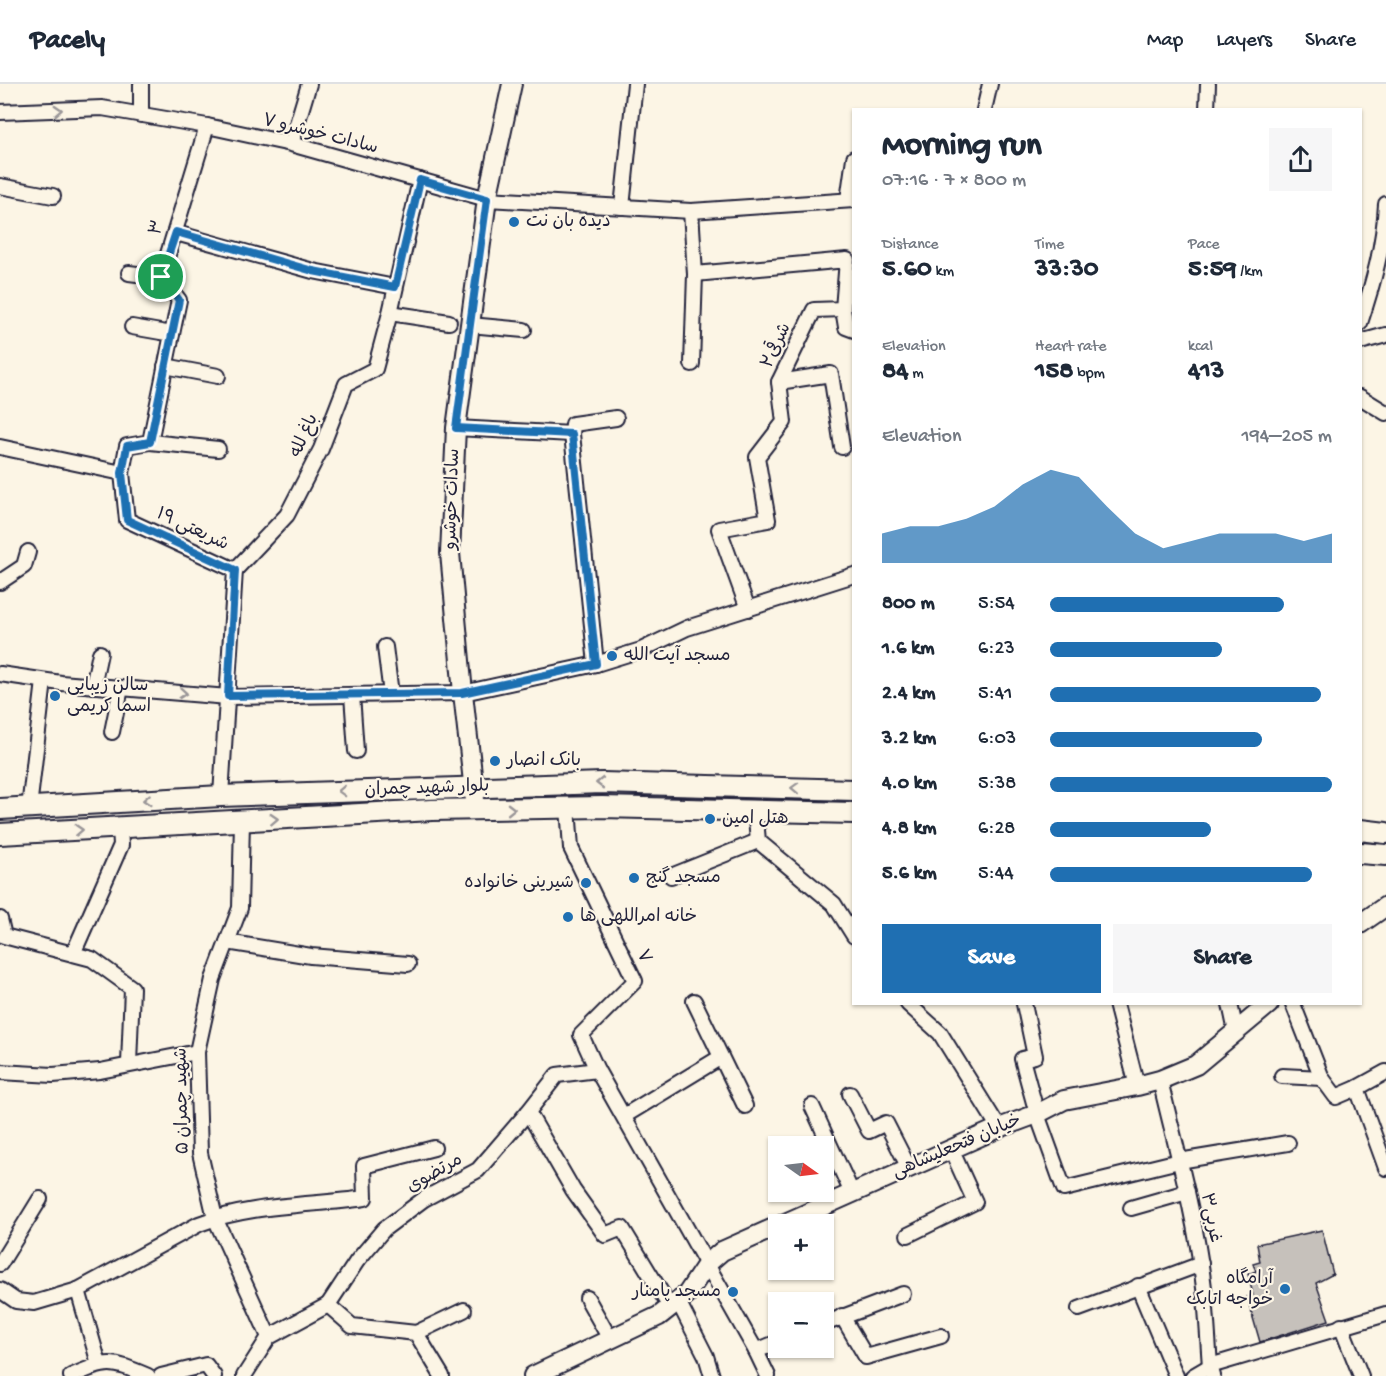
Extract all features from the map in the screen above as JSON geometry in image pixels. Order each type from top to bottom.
[{"type":"main road","name":"بلوار شهید چمران","points":[[0,809],[221,796],[602,783],[852,790]]},
{"type":"main road","points":[[37,807],[44,831]]},
{"type":"main road","name":"بلوار شهید چمران","points":[[0,834],[476,809],[568,807],[755,809],[852,813]]},
{"type":"main road","points":[[1362,830],[1386,833]]},
{"type":"main road","points":[[1362,853],[1386,855]]},
{"type":"street","points":[[141,84],[141,115]]},
{"type":"street","points":[[291,144],[309,84]]},
{"type":"street","name":"سادات خوشرو","points":[[476,809],[462,693],[450,553],[456,428],[487,199],[512,84]]},
{"type":"street","points":[[622,207],[634,84]]},
{"type":"street","points":[[984,108],[990,84]]},
{"type":"street","points":[[1207,108],[1208,84]]},
{"type":"street","name":"سادات خوشرو ۷","points":[[0,112],[102,108],[207,126],[291,144],[487,199],[691,211],[851,200]]},
{"type":"street","name":"۳","points":[[161,277],[207,126]]},
{"type":"street","points":[[420,180],[390,313],[449,322]]},
{"type":"street","points":[[0,186],[53,196]]},
{"type":"street","points":[[1362,317],[1374,279],[1386,222],[1386,204]]},
{"type":"street","points":[[691,211],[695,274],[692,364]]},
{"type":"street","points":[[176,232],[313,271],[395,287]]},
{"type":"street","points":[[695,274],[847,260],[843,309],[846,327],[852,329]]},
{"type":"street","points":[[129,273],[161,277],[179,300],[150,442]]},
{"type":"street","points":[[1362,275],[1374,279]]},
{"type":"street","name":"شرقی۲","points":[[748,609],[719,529],[768,520],[757,457],[784,422],[779,382],[814,310],[843,309]]},
{"type":"street","name":"باغ لله","points":[[235,570],[287,515],[321,449],[346,384],[375,369],[390,313]]},
{"type":"street","points":[[470,325],[524,330]]},
{"type":"street","points":[[132,327],[172,334]]},
{"type":"street","points":[[1362,341],[1386,334]]},
{"type":"street","points":[[165,366],[218,376]]},
{"type":"street","points":[[779,382],[831,374],[842,447]]},
{"type":"street","points":[[1362,398],[1386,413]]},
{"type":"street","points":[[596,664],[572,434],[573,424],[616,418]]},
{"type":"street","points":[[456,428],[572,434]]},
{"type":"street","points":[[0,447],[122,473],[127,446],[150,442],[218,449]]},
{"type":"street","name":"شریعتی ۱۹","points":[[122,473],[127,520],[235,570]]},
{"type":"street","points":[[0,582],[24,566],[28,552]]},
{"type":"street","points":[[221,796],[235,570]]},
{"type":"street","points":[[0,674],[93,686],[228,696],[462,693],[596,664],[641,650],[687,628],[852,576]]},
{"type":"street","points":[[385,647],[390,694]]},
{"type":"street","points":[[93,686],[100,653]]},
{"type":"street","points":[[37,807],[44,681]]},
{"type":"street","points":[[112,732],[121,688]]},
{"type":"street","points":[[352,695],[356,751]]},
{"type":"street","name":"۷","points":[[568,807],[571,848],[635,981],[580,1035],[597,1070]]},
{"type":"street","points":[[755,809],[758,841],[834,904],[852,933]]},
{"type":"street","name":"شهید چمران ۵","points":[[242,821],[240,908],[213,979],[197,1052],[200,1153],[215,1218],[269,1337]]},
{"type":"street","points":[[73,954],[121,845],[120,828]]},
{"type":"street","points":[[671,876],[758,841]]},
{"type":"street","points":[[1362,923],[1386,906]]},
{"type":"street","points":[[0,919],[4,936],[92,959],[132,988],[129,1064]]},
{"type":"street","points":[[226,942],[311,956],[408,964]]},
{"type":"street","points":[[694,1001],[745,1106]]},
{"type":"street","points":[[909,1005],[940,1033],[999,1128]]},
{"type":"street","points":[[1024,1005],[1035,1056],[1022,1059],[1037,1114],[1064,1189],[1179,1161],[1288,1143]]},
{"type":"street","points":[[1116,1005],[1137,1086]]},
{"type":"street","points":[[1230,1005],[1236,1032]]},
{"type":"street","name":"خیابان فتحعلیشاهی","points":[[805,1214],[999,1128],[1037,1114],[1064,1100],[1160,1080],[1196,1065],[1268,1005]]},
{"type":"street","points":[[1293,1005],[1322,1078],[1336,1097],[1386,1072]]},
{"type":"street","points":[[0,1072],[53,1076],[100,1071],[197,1052]]},
{"type":"street","points":[[624,1116],[721,1057]]},
{"type":"street","points":[[597,1070],[768,1376]]},
{"type":"street","name":"مرتضوی","points":[[328,1305],[357,1261],[384,1229],[424,1198],[478,1170],[557,1075],[597,1070]]},
{"type":"street","points":[[1282,1076],[1322,1078]]},
{"type":"street","name":"غربی۳","points":[[1160,1080],[1187,1192],[1201,1264],[1211,1371]]},
{"type":"street","points":[[1357,1088],[1386,1168]]},
{"type":"street","points":[[849,1094],[869,1131],[886,1124],[909,1168]]},
{"type":"street","points":[[812,1106],[852,1193]]},
{"type":"street","points":[[528,1112],[573,1190],[605,1235],[622,1228],[706,1356],[712,1376]]},
{"type":"street","points":[[0,1290],[16,1301],[34,1304],[78,1290],[198,1224],[215,1218],[267,1209],[365,1198],[364,1166],[434,1148]]},
{"type":"street","points":[[908,1235],[975,1202],[951,1149]]},
{"type":"street","points":[[1131,1208],[1187,1192]]},
{"type":"street","points":[[0,1264],[40,1199]]},
{"type":"street","points":[[533,1376],[659,1316],[687,1294],[707,1264],[722,1251],[768,1230]]},
{"type":"street","points":[[1079,1310],[1201,1264]]},
{"type":"street","points":[[1138,1286],[1176,1376]]},
{"type":"street","points":[[78,1290],[99,1364]]},
{"type":"street","points":[[834,1320],[903,1294]]},
{"type":"street","points":[[587,1298],[610,1339]]},
{"type":"street","points":[[244,1376],[269,1337],[328,1305],[352,1326],[416,1333],[464,1310]]},
{"type":"street","points":[[1193,1376],[1341,1326],[1386,1314]]},
{"type":"street","points":[[842,1316],[866,1357],[941,1336]]},
{"type":"street","points":[[1341,1326],[1361,1376]]},
{"type":"street","points":[[416,1333],[442,1376]]},
{"type":"street","points":[[756,1351],[768,1346]]},
{"type":"street","points":[[71,1376],[99,1364],[118,1364],[148,1376]]},
{"type":"street","points":[[161,1376],[206,1365],[214,1376]]},
{"type":"building","name":"آرامگاه خواجه اتابک","points":[[1322,1230],[1333,1274],[1316,1283],[1329,1320],[1260,1342],[1247,1297],[1253,1295],[1248,1274],[1256,1271],[1253,1264],[1260,1262],[1257,1244]]},
{"type":"place","name":"دیده بان نت","points":[[514,222]]},
{"type":"place","name":"مسجد آیت الله","points":[[612,656]]},
{"type":"place","name":"سالن زیبایی اسما کریمی","points":[[55,696]]},
{"type":"place","name":"بانک انصار","points":[[495,761]]},
{"type":"place","name":"هتل امین","points":[[710,819]]},
{"type":"place","name":"مسجد گنج","points":[[634,878]]},
{"type":"place","name":"شیرینی خانواده","points":[[586,883]]},
{"type":"place","name":"خانه امراللهی ها","points":[[568,917]]},
{"type":"place","name":"آرامگاه خواجه اتابک","points":[[1285,1289]]},
{"type":"place","name":"مسجد پامنار","points":[[733,1292]]},
{"type":"route","points":[[420,180],[487,199],[456,428],[572,434],[596,664],[462,693],[228,696],[235,570],[127,520],[122,473],[127,446],[150,442],[179,300],[161,277],[176,232],[313,271],[395,287],[420,180]]}]
